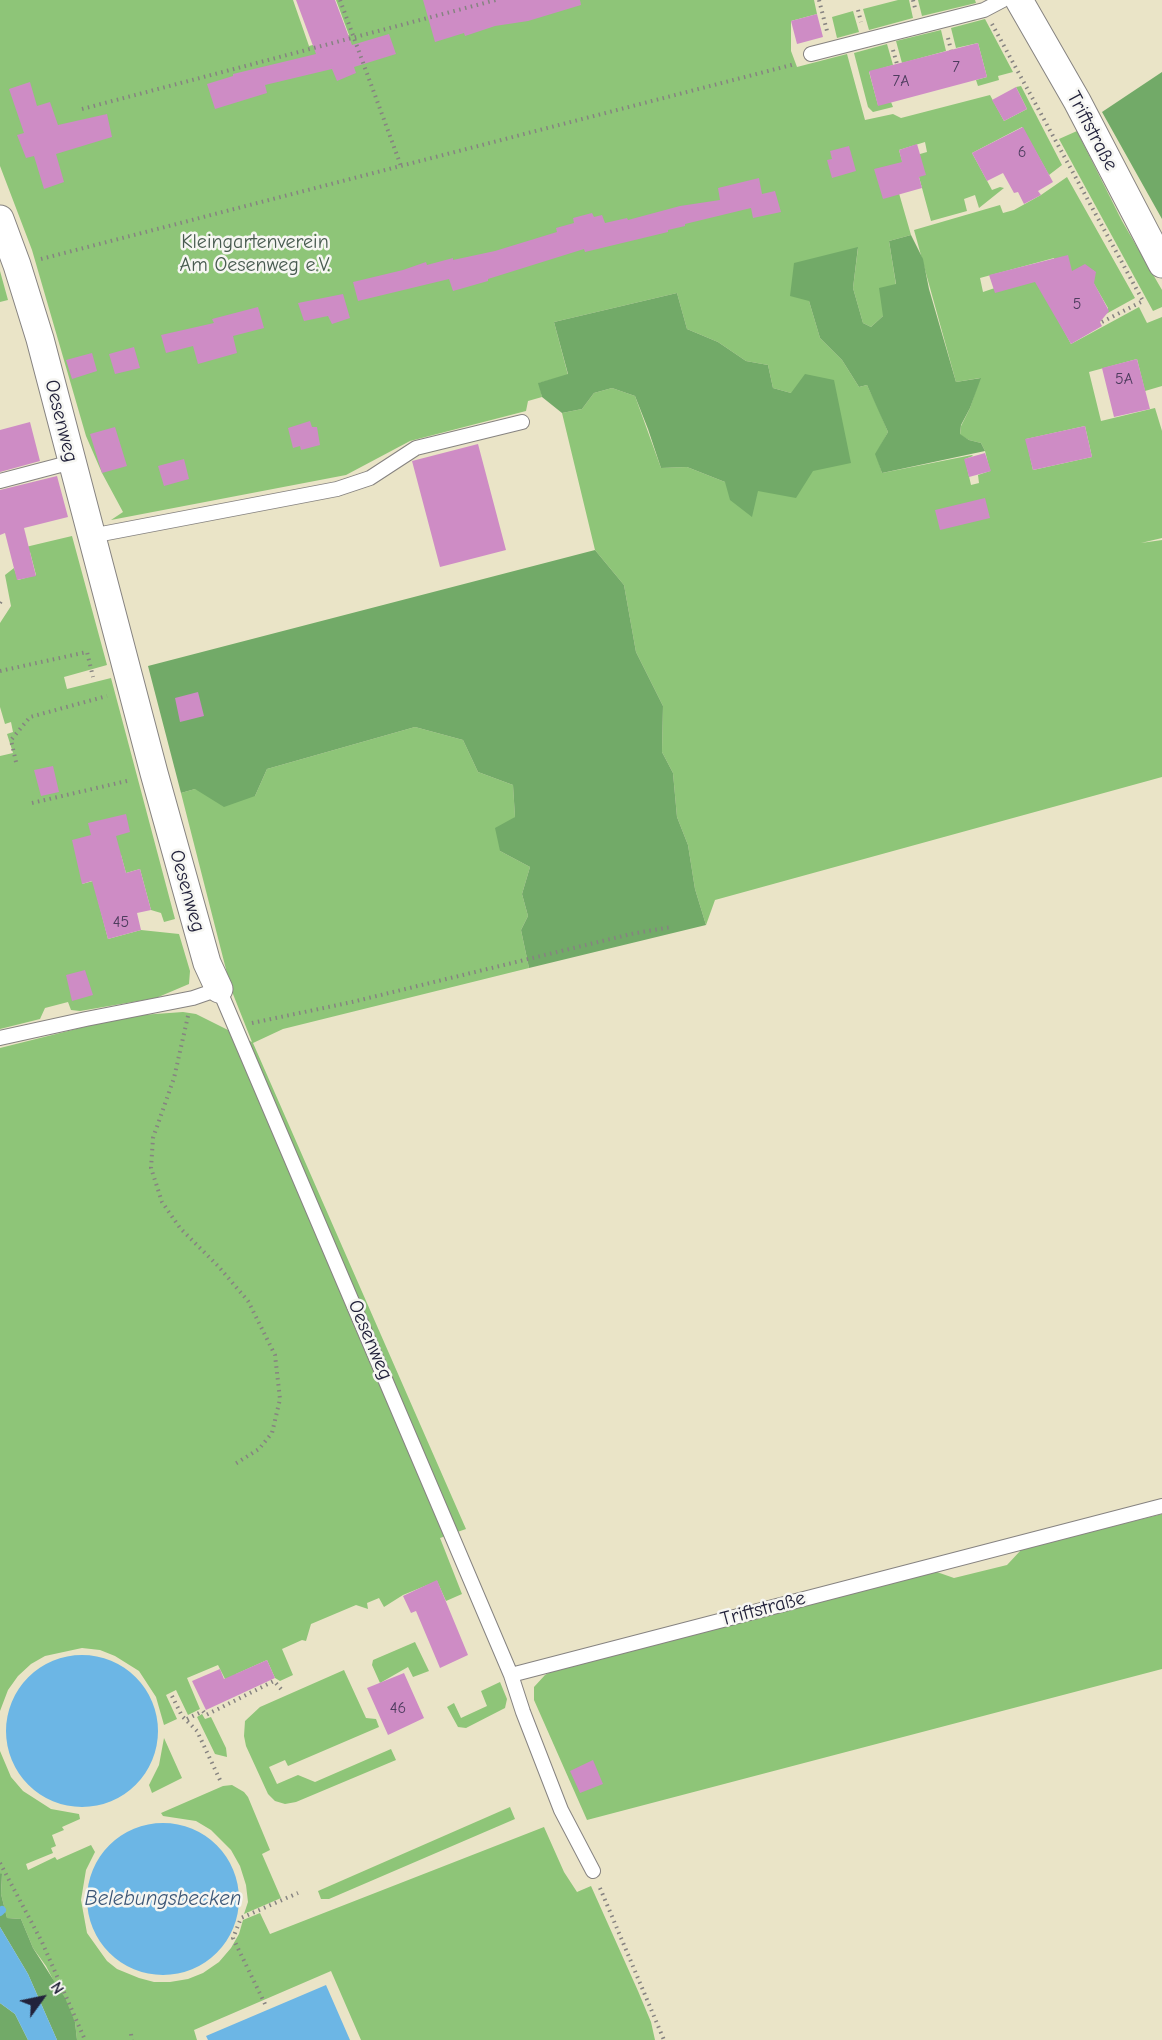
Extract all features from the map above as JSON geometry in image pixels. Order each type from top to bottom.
[{"type":"street","name":"Triftstraße","points":[[1019,0],[1077,101],[1162,264]]},
{"type":"street","name":"Oesenweg","points":[[0,219],[40,339],[192,912],[207,963],[219,989]]},
{"type":"lane","points":[[811,54],[984,10],[1003,0]]},
{"type":"lane","points":[[91,536],[337,489],[370,478],[416,448],[522,422]]},
{"type":"lane","points":[[0,481],[72,462]]},
{"type":"lane","points":[[0,1038],[86,1018],[193,998],[219,989]]},
{"type":"lane","name":"Oesenweg","points":[[219,989],[353,1299],[511,1675]]},
{"type":"lane","name":"Triftstraße","points":[[511,1675],[1162,1506]]},
{"type":"lane","points":[[511,1675],[561,1810],[593,1871]]},
{"type":"path","points":[[340,0],[401,166]]},
{"type":"path","points":[[82,109],[496,0]]},
{"type":"path","points":[[819,0],[831,49]]},
{"type":"path","points":[[984,10],[1143,300],[1100,323]]},
{"type":"path","points":[[17,265],[801,62],[811,54]]},
{"type":"path","points":[[0,671],[87,652],[93,677]]},
{"type":"path","points":[[16,762],[11,740],[30,717],[115,694]]},
{"type":"path","points":[[234,1027],[352,1002],[631,934],[671,927]]},
{"type":"path","points":[[193,998],[174,1078],[153,1138],[151,1168],[162,1202],[180,1228],[218,1266],[248,1301],[275,1355],[280,1399],[272,1433],[259,1449],[235,1464]]},
{"type":"path","points":[[187,1719],[203,1712],[206,1714],[274,1681],[281,1689]]},
{"type":"path","points":[[172,1696],[182,1716],[197,1731],[220,1780]]},
{"type":"path","points":[[0,1863],[42,1942],[85,2040]]},
{"type":"path","points":[[593,1871],[665,2039]]},
{"type":"path","points":[[265,2004],[233,1938],[242,1918],[298,1893]]},
{"type":"path","points":[[131,2034],[132,2040]]},
{"type":"green space","name":"Kleingartenverein Am Oesenweg e.V.","points":[[0,0],[293,0],[309,46],[349,35],[336,0],[814,0],[817,14],[791,21],[791,51],[797,67],[847,54],[865,120],[893,114],[901,118],[990,95],[1004,121],[1027,109],[1016,87],[1021,86],[1062,165],[1049,175],[1022,127],[972,153],[992,190],[1004,188],[979,208],[975,195],[964,199],[967,211],[931,221],[919,177],[920,154],[927,152],[925,142],[899,150],[903,164],[892,169],[911,235],[889,241],[896,285],[883,316],[871,327],[863,323],[853,288],[858,248],[809,301],[820,338],[842,360],[859,387],[867,385],[878,408],[888,432],[876,454],[882,473],[972,455],[965,459],[971,485],[979,483],[978,475],[990,471],[985,451],[981,443],[960,435],[961,426],[980,378],[956,382],[914,230],[1000,205],[1003,213],[1014,210],[1067,177],[1135,298],[1106,314],[1108,308],[1093,282],[1094,271],[1085,266],[1043,292],[1071,344],[1139,307],[1147,323],[1162,317],[1162,386],[1145,391],[1137,359],[1089,372],[1101,421],[1155,408],[1162,431],[1162,538],[1141,543],[1162,540],[1162,777],[715,900],[706,925],[695,889],[688,845],[677,817],[673,773],[662,752],[663,706],[636,652],[624,585],[595,550],[562,413],[582,409],[594,393],[612,388],[635,396],[661,468],[687,467],[725,482],[758,491],[791,393],[773,388],[768,365],[746,361],[718,342],[687,329],[677,293],[554,322],[568,375],[539,383],[542,397],[528,401],[526,411],[410,441],[346,475],[111,520],[123,512],[102,473],[86,436],[32,250],[0,166]],"holes":[[[1054,258],[1057,267],[983,292],[980,278]],[[1085,426],[1092,457],[1033,470],[1026,439]]]},
{"type":"green space","points":[[898,0],[909,0],[913,18],[869,30],[863,9]]},
{"type":"green space","points":[[918,0],[975,0],[976,3],[922,16]]},
{"type":"green space","points":[[853,11],[859,32],[837,38],[832,17]]},
{"type":"green space","points":[[985,19],[1013,72],[998,76],[999,80],[978,86],[976,80],[987,77],[978,43],[956,48],[951,28]]},
{"type":"green space","points":[[941,30],[946,51],[902,63],[896,41]]},
{"type":"green space","points":[[887,44],[893,65],[869,72],[878,105],[891,102],[893,107],[873,112],[868,107],[854,53]]},
{"type":"green space","points":[[1162,72],[1162,219],[1102,112]]},
{"type":"green space","points":[[1077,131],[1122,221],[1162,290],[1162,307],[1153,311],[1059,139]]},
{"type":"green space","points":[[911,235],[923,259],[929,289],[956,382],[981,378],[961,425],[960,434],[969,440],[981,443],[985,451],[882,473],[875,454],[888,432],[867,385],[859,387],[842,360],[820,338],[809,301],[790,296],[794,263],[858,247],[853,288],[863,323],[871,327],[883,316],[879,288],[896,284],[889,241]]},
{"type":"green space","points":[[0,271],[8,300],[0,302]]},
{"type":"green space","points":[[677,293],[687,329],[718,342],[746,361],[768,365],[773,388],[791,393],[805,374],[834,380],[851,463],[813,471],[796,498],[758,491],[752,517],[730,500],[725,482],[687,467],[661,468],[635,396],[612,388],[594,393],[582,409],[562,413],[542,397],[538,383],[568,374],[554,322]]},
{"type":"green space","points":[[72,536],[107,665],[64,677],[67,689],[111,678],[175,919],[164,922],[161,913],[151,910],[140,869],[126,873],[121,855],[88,864],[82,884],[93,881],[108,939],[141,930],[179,934],[190,971],[189,984],[156,998],[80,1011],[71,1010],[68,1002],[45,1008],[40,1019],[0,1029],[0,756],[13,753],[7,734],[13,732],[11,722],[5,724],[0,707],[0,623],[11,606],[5,575],[14,568],[18,580],[36,575],[30,552],[15,556],[13,550]]},
{"type":"green space","points":[[595,550],[624,585],[636,652],[663,706],[662,752],[673,773],[677,817],[688,845],[695,889],[706,925],[529,968],[521,930],[528,916],[522,894],[530,867],[500,851],[495,828],[515,817],[513,785],[478,772],[463,740],[415,727],[267,769],[255,796],[224,807],[195,789],[181,793],[148,666]]},
{"type":"green space","points":[[415,727],[463,740],[478,772],[513,785],[515,817],[500,851],[530,867],[522,894],[528,916],[521,930],[529,968],[283,1029],[253,1043],[466,1529],[440,1538],[462,1594],[446,1601],[437,1581],[403,1595],[384,1607],[379,1598],[367,1603],[368,1609],[356,1605],[311,1624],[306,1641],[302,1640],[282,1649],[293,1675],[280,1681],[275,1678],[267,1660],[226,1681],[218,1665],[187,1678],[200,1709],[188,1715],[176,1690],[166,1695],[177,1719],[164,1725],[156,1697],[139,1671],[115,1656],[100,1650],[82,1648],[45,1656],[31,1664],[8,1690],[0,1711],[0,1048],[128,1016],[183,1012],[196,1014],[252,1042],[231,989],[181,793],[195,789],[255,796],[267,769]]},
{"type":"green space","points":[[1162,1514],[1162,1669],[587,1820],[534,1700],[534,1687],[545,1675],[558,1668],[934,1571],[954,1578],[1007,1565],[1022,1549]]},
{"type":"green space","points":[[415,1642],[429,1671],[413,1677],[408,1667],[380,1683],[372,1665],[373,1660]]},
{"type":"green space","points":[[344,1670],[366,1718],[376,1719],[379,1727],[288,1766],[285,1760],[269,1767],[277,1784],[298,1775],[315,1782],[391,1749],[396,1760],[296,1802],[285,1804],[275,1801],[268,1794],[246,1746],[245,1721],[260,1707]]},
{"type":"green space","points":[[500,1682],[507,1699],[505,1708],[466,1728],[458,1727],[447,1707],[454,1703],[461,1718],[487,1706],[481,1691]]},
{"type":"green space","points":[[202,1714],[205,1719],[211,1717],[226,1748],[227,1757],[215,1754],[197,1717]]},
{"type":"green space","points":[[164,1738],[182,1778],[152,1793],[149,1785],[159,1765]]},
{"type":"green space","points":[[0,1751],[11,1777],[23,1791],[51,1809],[79,1814],[80,1819],[62,1827],[64,1830],[52,1835],[56,1846],[51,1848],[53,1853],[26,1864],[28,1870],[55,1857],[57,1860],[91,1845],[95,1852],[86,1870],[81,1900],[87,1933],[107,1961],[117,1969],[154,1982],[188,1979],[203,1973],[219,1962],[239,1934],[243,1920],[260,1913],[270,1934],[544,1827],[564,1872],[577,1892],[591,1886],[651,2022],[655,2040],[361,2040],[331,1971],[194,2030],[197,2040],[77,2040],[75,2022],[46,1966],[33,1948],[21,1919],[7,1918],[1,1894],[2,1875],[0,1873]]},
{"type":"green space","points":[[232,1785],[248,1797],[270,1850],[262,1854],[281,1898],[244,1914],[248,1902],[246,1885],[240,1866],[231,1850],[211,1830],[196,1821],[163,1816],[161,1813],[223,1786]]},
{"type":"green space","points":[[510,1807],[515,1819],[329,1899],[321,1899],[318,1891]]},
{"type":"green space","points":[[0,1873],[2,1874],[1,1894],[7,1918],[21,1919],[33,1948],[65,1998],[75,2022],[77,2040],[57,2040],[28,1974],[0,1927]]},
{"type":"green space","points":[[0,2003],[15,2014],[28,2040],[0,2040]]},
{"type":"water","points":[[82,1655],[111,1660],[136,1677],[153,1702],[158,1731],[153,1760],[136,1785],[111,1802],[82,1807],[53,1802],[28,1785],[11,1760],[6,1731],[11,1702],[28,1677],[53,1660]]},
{"type":"water","name":"Belebungsbecken","points":[[163,1823],[192,1828],[217,1845],[234,1870],[239,1899],[234,1928],[217,1953],[192,1970],[163,1975],[134,1970],[109,1953],[92,1928],[87,1899],[92,1870],[109,1845],[134,1828]]},
{"type":"water","points":[[0,1927],[28,1974],[57,2040],[28,2040],[15,2014],[0,2003]]},
{"type":"water","points":[[326,1985],[350,2040],[208,2040],[206,2036]]},
{"type":"building","points":[[296,0],[335,0],[352,45],[389,34],[396,54],[354,67],[356,73],[337,81],[332,69],[265,85],[267,93],[215,109],[207,84],[233,76],[233,74],[316,54]]},
{"type":"building","points":[[423,0],[580,0],[581,5],[528,21],[495,26],[465,36],[464,33],[435,42]]},
{"type":"building","points":[[817,14],[823,37],[797,44],[791,21]]},
{"type":"building","points":[[978,43],[987,77],[878,106],[869,71]]},
{"type":"building","points":[[30,82],[37,106],[50,102],[58,125],[107,114],[112,137],[56,154],[64,182],[44,189],[34,156],[26,158],[17,135],[24,133],[9,89]]},
{"type":"building","points":[[1016,87],[1027,109],[1004,121],[992,100]]},
{"type":"building","points":[[1023,127],[1053,182],[1038,191],[1041,195],[1024,204],[1018,192],[1014,193],[1003,173],[987,181],[972,153]]},
{"type":"building","points":[[917,144],[926,175],[919,177],[922,188],[883,199],[874,169],[902,162],[899,150]]},
{"type":"building","points":[[849,146],[856,171],[832,178],[827,160],[832,159],[830,151]]},
{"type":"building","points":[[759,178],[762,194],[775,191],[781,212],[753,218],[751,208],[685,224],[685,226],[668,230],[668,232],[585,252],[584,249],[453,291],[449,279],[358,301],[353,282],[426,262],[427,265],[495,251],[557,232],[556,228],[574,223],[573,218],[592,213],[594,217],[602,215],[605,223],[627,218],[628,220],[680,206],[720,200],[718,188]]},
{"type":"building","points":[[1068,255],[1072,271],[1085,264],[1096,272],[1094,283],[1109,311],[1100,322],[1102,326],[1071,344],[1035,282],[995,293],[989,275]]},
{"type":"building","points":[[343,294],[350,318],[332,324],[328,316],[304,321],[298,303]]},
{"type":"building","points":[[258,307],[264,328],[233,336],[237,353],[198,364],[193,346],[166,353],[161,335],[214,323],[212,319]]},
{"type":"building","points":[[134,347],[140,368],[115,374],[109,354]]},
{"type":"building","points":[[92,353],[97,371],[72,379],[66,360]]},
{"type":"building","points":[[1137,359],[1150,409],[1114,417],[1102,368]]},
{"type":"building","points":[[310,421],[312,427],[317,427],[320,445],[301,450],[300,446],[293,448],[288,428]]},
{"type":"building","points":[[30,422],[40,461],[0,472],[0,430]]},
{"type":"building","points":[[1085,426],[1092,457],[1033,470],[1025,439]]},
{"type":"building","points":[[115,427],[127,466],[102,473],[90,434]]},
{"type":"building","points":[[478,444],[506,550],[440,567],[412,461]]},
{"type":"building","points":[[985,453],[991,471],[969,477],[964,459]]},
{"type":"building","points":[[184,459],[189,479],[164,486],[158,466]]},
{"type":"building","points":[[57,476],[68,517],[24,528],[36,576],[17,580],[5,533],[0,535],[0,490]]},
{"type":"building","points":[[985,498],[990,518],[940,530],[935,510]]},
{"type":"building","points":[[198,692],[204,716],[180,722],[175,698]]},
{"type":"building","points":[[53,766],[59,792],[41,796],[34,770]]},
{"type":"building","points":[[126,814],[130,832],[116,836],[126,873],[140,869],[151,910],[137,913],[141,930],[108,939],[92,881],[82,884],[72,840],[91,835],[88,823]]},
{"type":"building","points":[[85,970],[93,995],[72,1001],[66,975]]},
{"type":"building","points":[[437,1580],[468,1655],[440,1668],[416,1611],[411,1613],[403,1596]]},
{"type":"building","points":[[267,1660],[275,1678],[206,1710],[192,1681],[220,1669],[224,1679]]},
{"type":"building","points":[[404,1673],[424,1718],[388,1735],[367,1688]]},
{"type":"building","points":[[593,1760],[603,1784],[580,1793],[570,1771]]}]
